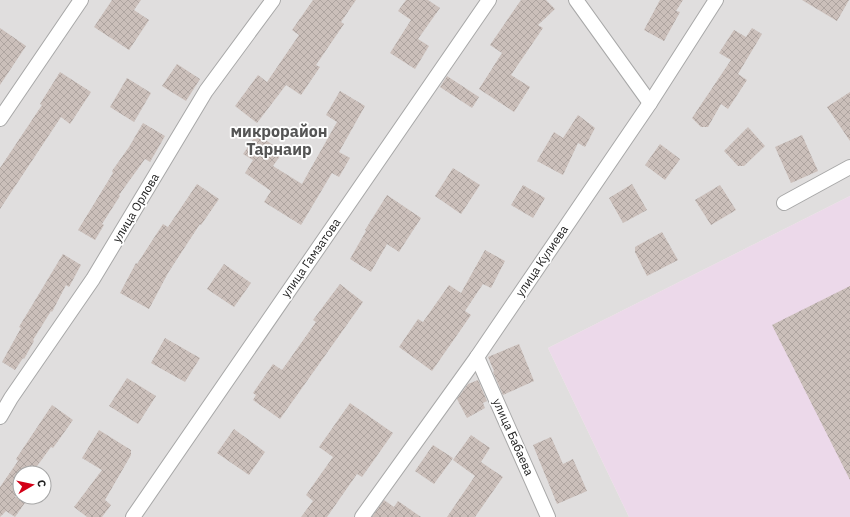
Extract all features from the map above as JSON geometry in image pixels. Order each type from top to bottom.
[{"type":"street","points":[[0,119],[81,0]]},
{"type":"street","name":"улица Орлова","points":[[0,417],[11,398],[93,279],[206,91],[273,0]]},
{"type":"street","name":"улица Гамзатова","points":[[133,517],[489,0]]},
{"type":"street","points":[[576,0],[650,103]]},
{"type":"street","name":"улица Кулиева","points":[[362,517],[477,357],[650,103],[716,0]]},
{"type":"street","points":[[784,203],[850,167]]},
{"type":"street","name":"улица Бабаева","points":[[477,357],[547,516]]},
{"type":"shaded area","points":[[0,0],[850,0],[850,196],[548,348],[629,517],[0,517]]},
{"type":"shaded area","points":[[850,196],[850,517],[629,517],[548,348]]},
{"type":"building","points":[[112,0],[141,0],[134,10],[149,20],[129,50],[94,27]]},
{"type":"building","points":[[313,0],[356,0],[341,22],[344,24],[316,65],[320,67],[301,95],[286,85],[257,123],[235,106],[258,75],[267,82],[299,35],[292,30]]},
{"type":"building","points":[[406,0],[428,0],[440,8],[418,39],[429,46],[415,69],[390,53],[411,20],[398,11]]},
{"type":"building","points":[[521,0],[546,0],[555,9],[538,25],[543,28],[511,75],[530,87],[514,112],[479,89],[502,53],[490,45]]},
{"type":"building","points":[[660,0],[683,0],[676,11],[680,12],[664,41],[644,30]]},
{"type":"building","points":[[802,0],[849,0],[837,21]]},
{"type":"building","points":[[0,28],[26,46],[0,85]]},
{"type":"building","points":[[752,28],[762,34],[738,74],[747,80],[728,109],[721,104],[708,127],[701,127],[692,118],[731,60],[719,53],[734,30],[746,37]]},
{"type":"building","points":[[177,64],[200,79],[186,101],[162,86]]},
{"type":"building","points":[[60,72],[91,92],[70,124],[61,117],[0,209],[0,168],[42,105],[40,104]]},
{"type":"building","points":[[447,76],[479,97],[472,108],[440,87]]},
{"type":"building","points":[[127,78],[151,93],[134,122],[110,107]]},
{"type":"building","points":[[340,91],[365,106],[339,152],[350,158],[339,177],[332,173],[301,225],[264,202],[271,191],[245,173],[253,160],[243,154],[257,134],[283,152],[273,166],[302,184],[337,122],[326,115]]},
{"type":"building","points":[[850,92],[850,141],[827,107]]},
{"type":"building","points":[[578,115],[595,128],[585,147],[578,143],[563,175],[537,161],[554,132],[563,138]]},
{"type":"building","points":[[143,123],[165,136],[150,162],[145,159],[119,195],[120,196],[102,224],[104,225],[95,240],[78,230],[113,173],[112,171],[129,147]]},
{"type":"building","points":[[748,127],[765,146],[744,166],[738,166],[724,151]]},
{"type":"building","points":[[802,135],[818,171],[791,183],[775,147]]},
{"type":"building","points":[[660,144],[680,159],[665,180],[645,165]]},
{"type":"building","points":[[453,168],[480,185],[461,214],[435,196]]},
{"type":"building","points":[[197,184],[219,199],[201,225],[200,224],[168,273],[149,309],[120,293],[136,263],[137,264],[163,224],[168,227]]},
{"type":"building","points":[[632,184],[647,210],[623,223],[609,198]]},
{"type":"building","points":[[523,185],[545,198],[533,218],[511,205]]},
{"type":"building","points":[[720,185],[736,210],[711,225],[695,200]]},
{"type":"building","points":[[387,195],[421,218],[399,252],[387,244],[371,272],[350,259],[366,231],[365,230]]},
{"type":"building","points":[[662,232],[678,260],[647,276],[635,252],[635,247]]},
{"type":"building","points":[[485,250],[505,261],[491,288],[483,284],[465,311],[471,315],[432,371],[399,347],[418,319],[423,322],[449,285],[461,293]]},
{"type":"building","points":[[63,254],[81,265],[69,287],[66,285],[52,312],[51,311],[33,340],[34,341],[24,359],[23,358],[15,370],[2,362],[21,328],[19,327]]},
{"type":"building","points":[[224,264],[251,283],[234,307],[207,289]]},
{"type":"building","points":[[340,284],[363,302],[280,419],[253,400],[256,395],[253,393],[273,364],[282,370],[316,322],[313,320]]},
{"type":"building","points":[[850,286],[850,480],[772,325]]},
{"type":"building","points":[[165,338],[200,358],[185,382],[151,363]]},
{"type":"building","points":[[519,344],[534,381],[503,395],[488,357]]},
{"type":"building","points":[[127,378],[156,396],[138,424],[109,406]]},
{"type":"building","points":[[478,380],[487,401],[483,403],[485,408],[467,418],[457,399],[468,384]]},
{"type":"building","points":[[350,403],[393,433],[362,477],[357,474],[327,517],[301,517],[313,501],[306,495],[333,457],[319,447]]},
{"type":"building","points":[[52,405],[73,420],[53,448],[51,447],[38,465],[15,465],[18,461],[16,459]]},
{"type":"building","points":[[234,429],[265,452],[249,475],[217,453]]},
{"type":"building","points":[[99,430],[131,450],[131,455],[105,500],[111,505],[102,517],[87,517],[74,507],[102,470],[82,458]]},
{"type":"building","points":[[471,435],[490,448],[481,462],[503,477],[475,517],[447,517],[475,476],[453,460]]},
{"type":"building","points":[[551,437],[563,464],[573,459],[587,491],[557,504],[533,445]]},
{"type":"building","points":[[433,445],[453,458],[434,484],[415,471]]},
{"type":"building","points":[[12,470],[12,505],[23,505],[15,517],[6,511],[0,517],[0,487]]},
{"type":"building","points":[[384,500],[394,507],[398,501],[421,517],[372,517]]},
{"type":"district","name":"микрорайон Тарнаир","points":[[279,140]]}]
